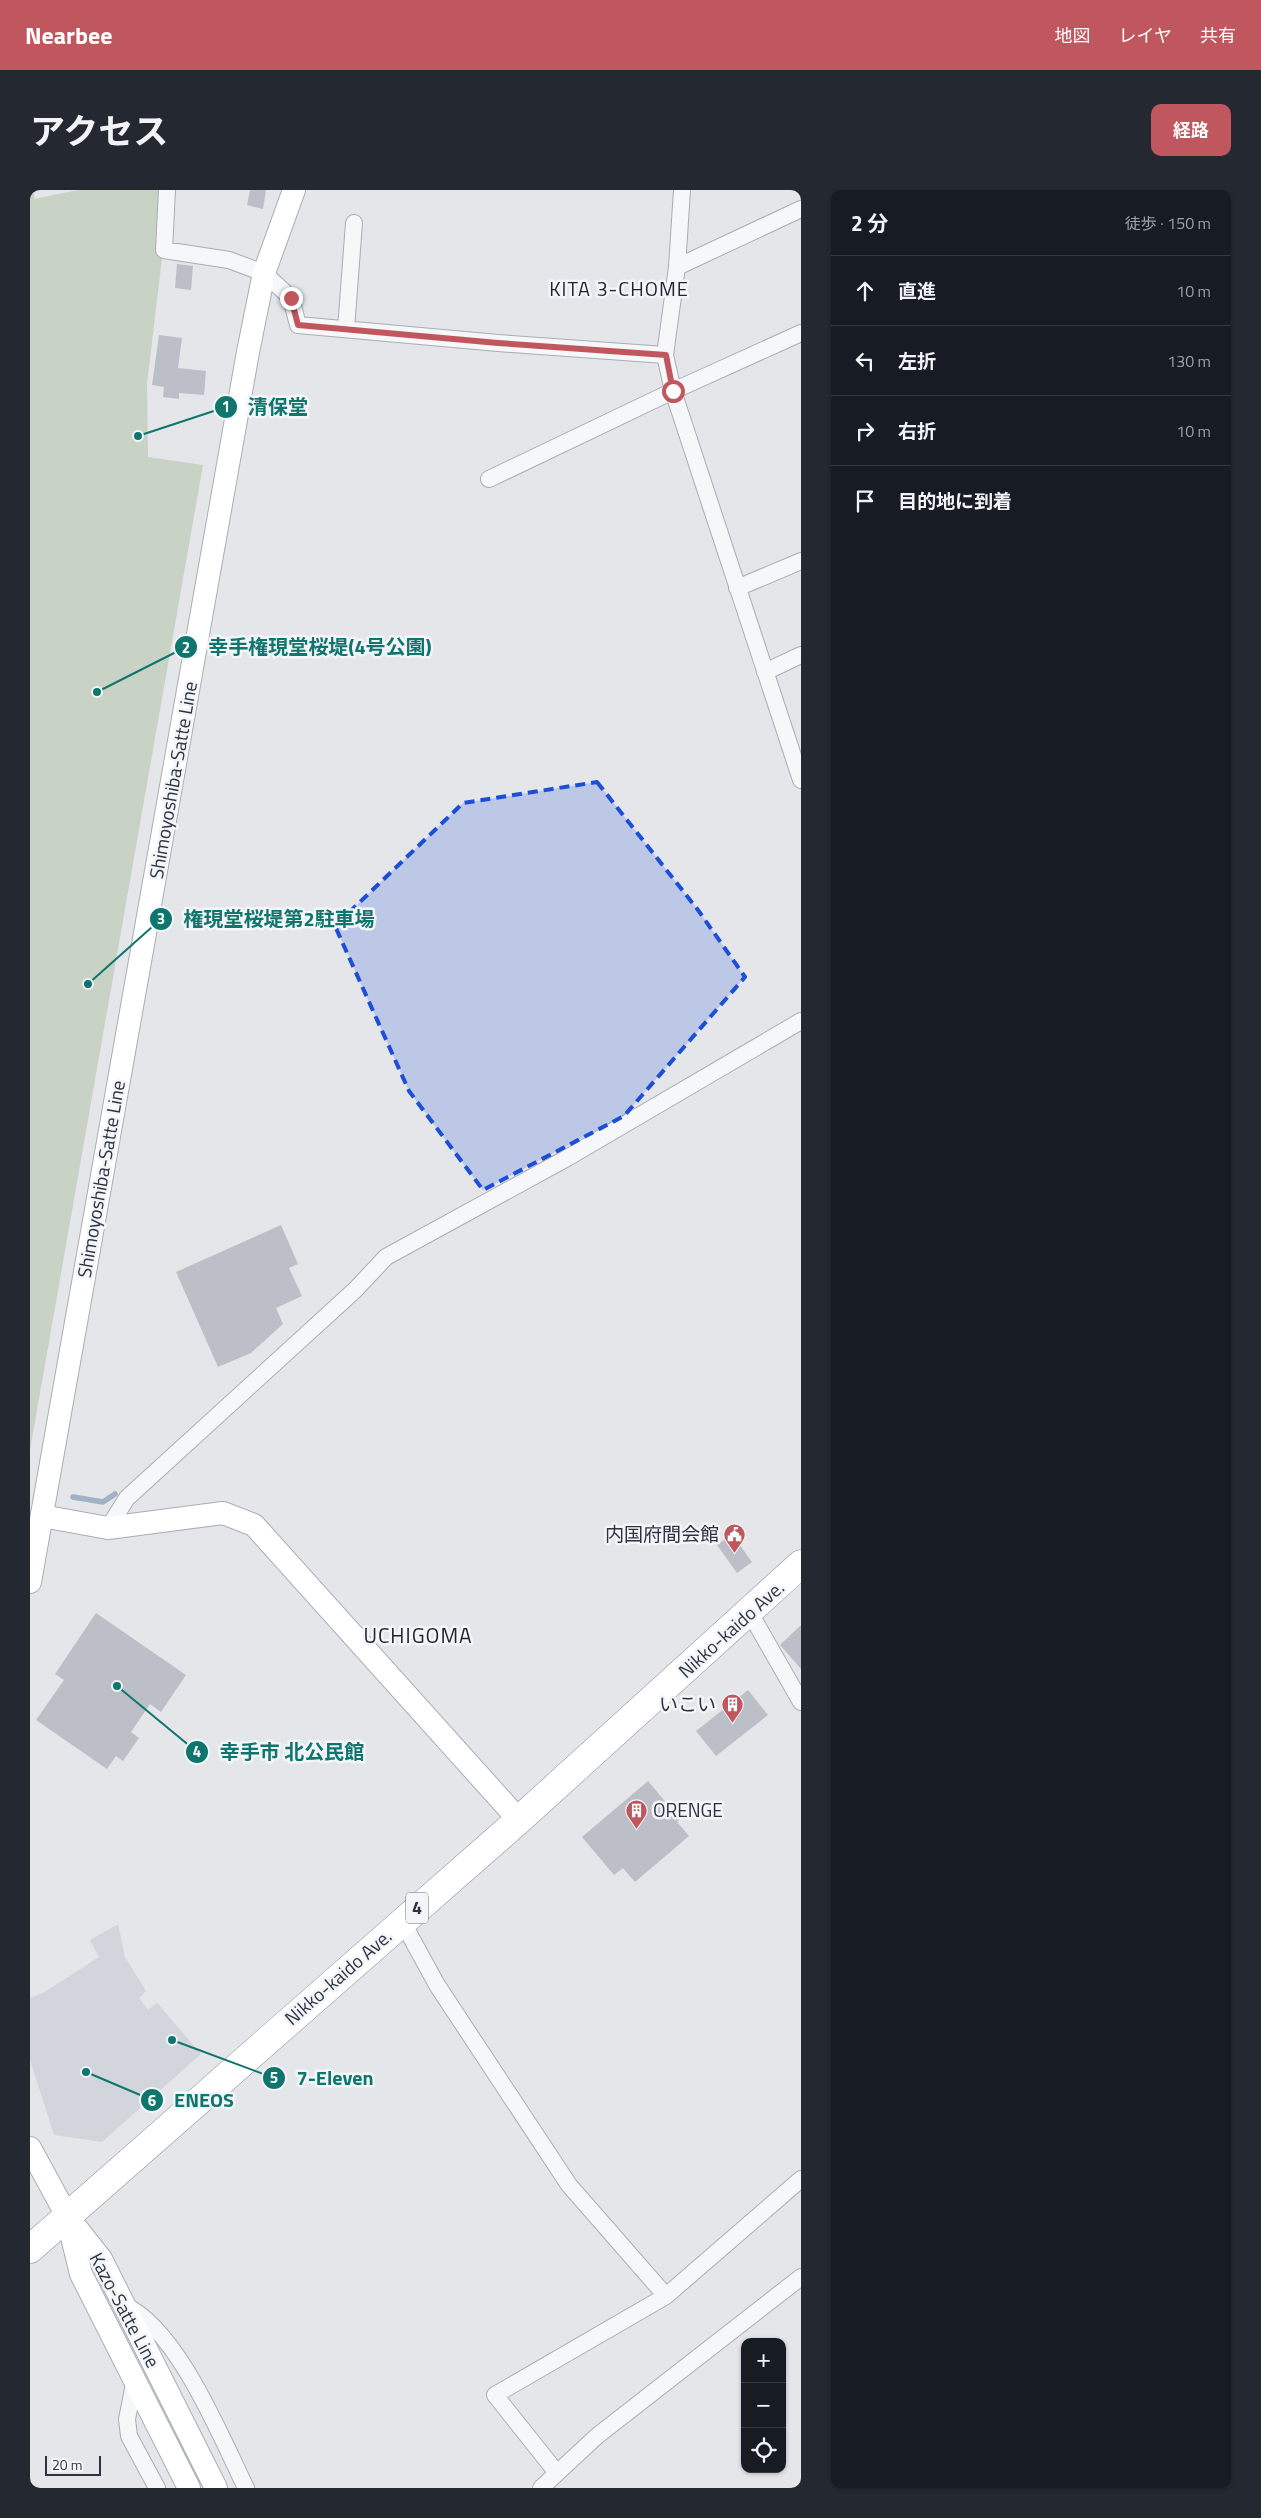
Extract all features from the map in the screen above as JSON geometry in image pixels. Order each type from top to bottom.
[{"type":"highway","name":"Nikko-kaido Ave.","points":[[30,2249],[519,1820],[750,1613],[801,1564]]},
{"type":"main road","name":"Shimoyoshiba-Satte Line","points":[[30,1582],[264,273],[294,190]]},
{"type":"main road","points":[[42,1516],[108,1528],[223,1513],[254,1525],[519,1820]]},
{"type":"main road","points":[[30,2148],[67,2216]]},
{"type":"main road","name":"Kazo-Satte Line","points":[[67,2216],[102,2259],[216,2488]]},
{"type":"main road","name":"Kazo-Satte Line","points":[[67,2216],[81,2274],[134,2384],[189,2488]]},
{"type":"street","points":[[168,190],[164,250],[229,260],[264,273],[291,298],[298,325],[666,355]]},
{"type":"street","points":[[682,190],[677,267],[666,355],[673,391],[801,780]]},
{"type":"street","points":[[677,267],[801,209]]},
{"type":"street","points":[[346,329],[354,223]]},
{"type":"street","points":[[490,479],[673,391],[801,333]]},
{"type":"street","points":[[737,588],[801,561]]},
{"type":"street","points":[[765,672],[801,655]]},
{"type":"street","points":[[108,1528],[127,1498],[355,1290],[386,1257],[567,1158],[801,1021]]},
{"type":"street","points":[[750,1613],[801,1702]]},
{"type":"street","points":[[402,1921],[437,1985],[569,2185],[666,2296]]},
{"type":"street","points":[[557,2473],[495,2395],[666,2296],[801,2179]]},
{"type":"street","points":[[541,2488],[597,2436],[801,2277]]},
{"type":"street","points":[[124,2304],[137,2310],[149,2320],[189,2374],[246,2488]]},
{"type":"street","points":[[134,2384],[127,2419],[129,2436],[157,2488]]},
{"type":"highlighted area","points":[[597,782],[698,910],[745,977],[624,1116],[483,1190],[409,1091],[335,926],[463,803]]},
{"type":"shaded area","points":[[30,190],[34,190],[34,199],[78,190],[164,190],[158,253],[162,258],[147,384],[148,457],[203,465],[30,1450]]},
{"type":"shaded area","points":[[118,1924],[125,1957],[146,1991],[139,1998],[148,2010],[157,2003],[201,2054],[102,2142],[54,2135],[30,2060],[30,1998],[43,1993],[99,1957],[90,1940]]},
{"type":"building","points":[[250,190],[266,190],[263,209],[247,205]]},
{"type":"building","points":[[177,264],[193,266],[191,290],[175,288]]},
{"type":"building","points":[[159,335],[182,338],[178,368],[206,371],[204,395],[179,393],[179,399],[163,397],[164,387],[152,385]]},
{"type":"building","points":[[281,1225],[298,1264],[289,1268],[302,1296],[276,1308],[283,1324],[251,1353],[218,1367],[176,1272]]},
{"type":"building","name":"内国府間会館","points":[[732,1534],[752,1562],[737,1573],[717,1545]]},
{"type":"building","points":[[96,1613],[186,1675],[161,1712],[150,1704],[131,1732],[139,1738],[123,1761],[116,1756],[107,1769],[36,1720],[64,1680],[55,1674]]},
{"type":"building","points":[[801,1625],[801,1669],[780,1645]]},
{"type":"building","name":"いこい","points":[[748,1690],[768,1715],[716,1756],[696,1731]]},
{"type":"building","name":"ORENGE","points":[[648,1781],[680,1819],[677,1822],[689,1836],[635,1882],[623,1868],[614,1875],[582,1837]]},
{"type":"waterway","points":[[73,1497],[103,1502],[115,1494]]},
{"type":"place","name":"清保堂","points":[[138,436]]},
{"type":"place","name":"幸手権現堂桜堤(4号公園)","points":[[97,692]]},
{"type":"place","name":"権現堂桜堤第2駐車場","points":[[88,984]]},
{"type":"place","name":"内国府間会館","points":[[735,1553]]},
{"type":"place","name":"幸手市 北公民館","points":[[117,1686]]},
{"type":"place","name":"いこい","points":[[732,1723]]},
{"type":"place","name":"ORENGE","points":[[637,1829]]},
{"type":"place","name":"7-Eleven","points":[[172,2040]]},
{"type":"place","name":"ENEOS","points":[[86,2072]]},
{"type":"district","name":"KITA 3-CHOME","points":[[619,289]]},
{"type":"district","name":"UCHIGOMA","points":[[418,1636]]},
{"type":"route","points":[[291,298],[298,325],[498,343],[666,355],[673,391]]}]
